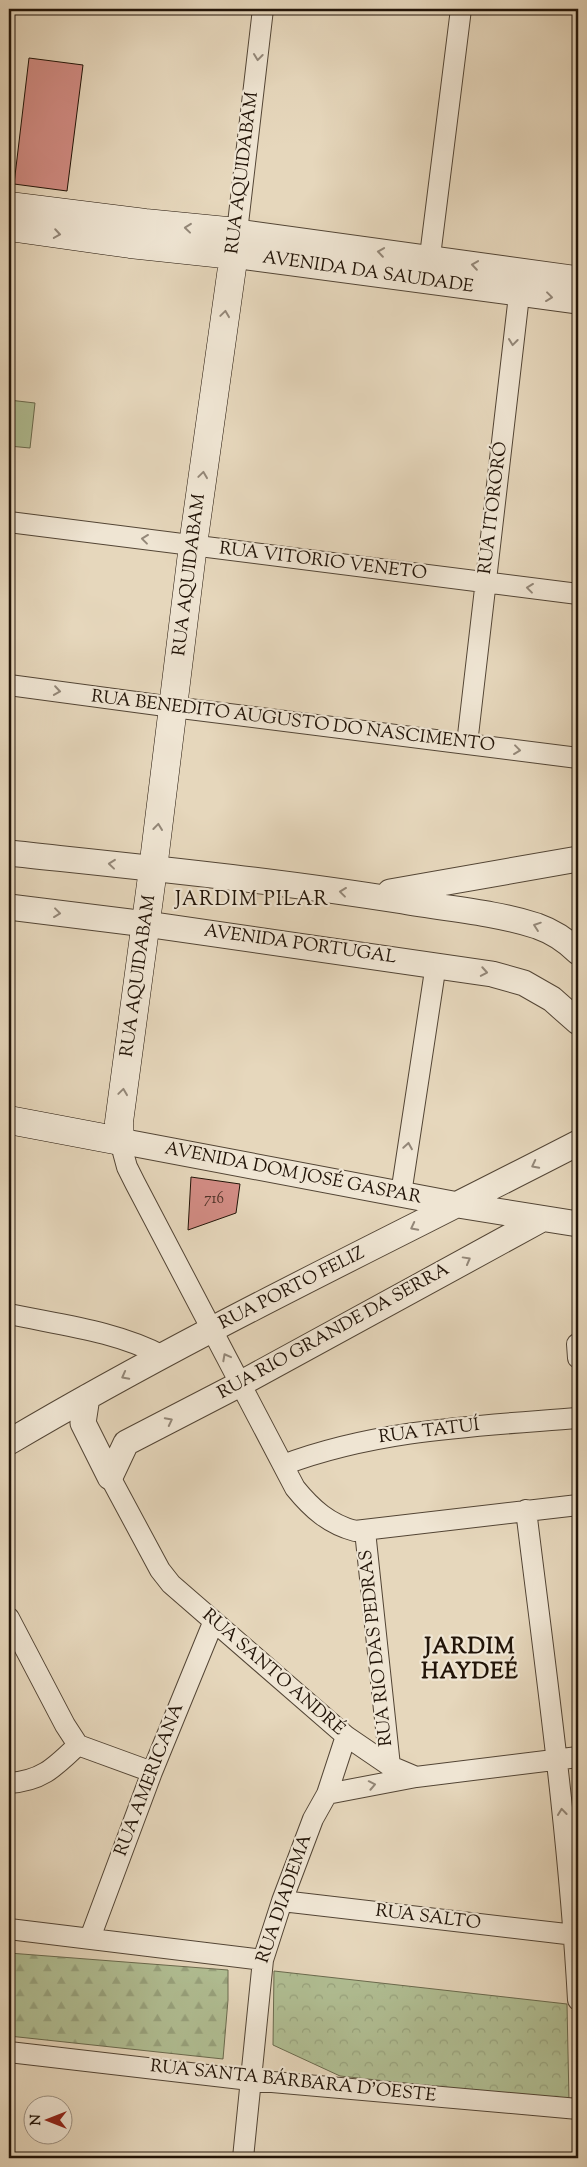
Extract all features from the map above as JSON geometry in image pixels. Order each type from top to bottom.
[{"type":"main road","name":"AVENIDA DA SAUDADE","points":[[9,206],[235,244]]},
{"type":"main road","name":"AVENIDA DA SAUDADE","points":[[9,227],[110,242],[235,244]]},
{"type":"main road","name":"RUA AQUIDABAM","points":[[120,1141],[119,1122],[146,924],[193,545],[235,244]]},
{"type":"main road","name":"AVENIDA DOM JOSÉ GASPAR","points":[[9,1120],[120,1141]]},
{"type":"street","name":"RUA AQUIDABAM","points":[[235,244],[263,9]]},
{"type":"street","points":[[428,270],[461,9]]},
{"type":"street","name":"AVENIDA DA SAUDADE","points":[[235,244],[520,282],[578,301]]},
{"type":"street","name":"AVENIDA DA SAUDADE","points":[[520,282],[578,278]]},
{"type":"street","name":"RUA ITORORÓ","points":[[467,744],[520,282]]},
{"type":"street","name":"RUA VITORIO VENETO","points":[[9,522],[578,594]]},
{"type":"street","name":"RUA BENEDITO AUGUSTO DO NASCIMENTO","points":[[9,685],[578,758]]},
{"type":"street","points":[[9,853],[153,868],[452,909],[538,926],[566,940],[578,952]]},
{"type":"street","points":[[368,896],[578,859]]},
{"type":"street","points":[[452,909],[454,899],[466,880]]},
{"type":"street","name":"AVENIDA PORTUGAL","points":[[9,907],[436,964],[492,974],[524,983],[552,999],[578,1022]]},
{"type":"street","points":[[401,1194],[436,964]]},
{"type":"street","points":[[120,1141],[127,1167],[135,1183],[295,1488],[319,1513],[341,1527],[355,1531],[365,1531],[578,1505]]},
{"type":"street","name":"AVENIDA DOM JOSÉ GASPAR","points":[[120,1141],[458,1205],[578,1224]]},
{"type":"street","name":"RUA PORTO FELIZ","points":[[9,1442],[87,1397],[212,1330],[578,1143]]},
{"type":"street","name":"RUA RIO GRANDE DA SERRA","points":[[126,1443],[240,1384],[542,1219]]},
{"type":"street","points":[[9,1314],[116,1336],[141,1344],[163,1356]]},
{"type":"street","points":[[86,1428],[87,1397]]},
{"type":"street","name":"RUA TATUÍ","points":[[283,1465],[336,1447],[373,1438],[430,1430],[578,1418]]},
{"type":"street","points":[[48,1419],[86,1428],[126,1443],[110,1477]]},
{"type":"street","name":"RUA SANTO ANDRÉ","points":[[86,1428],[160,1570],[171,1584],[213,1623],[312,1705],[346,1736],[390,1766],[416,1777]]},
{"type":"street","points":[[526,1510],[556,1759],[574,1935],[578,2000]]},
{"type":"street","name":"RUA RIO DAS PEDRAS","points":[[365,1531],[390,1766]]},
{"type":"street","points":[[9,1618],[64,1725],[78,1745],[152,1772]]},
{"type":"street","name":"RUA AMERICANA","points":[[90,1938],[152,1772],[213,1623]]},
{"type":"street","name":"RUA DIADEMA","points":[[243,2158],[263,1960],[282,1901],[313,1820],[327,1794],[346,1736]]},
{"type":"street","points":[[9,1783],[24,1782],[42,1776],[55,1768],[78,1745]]},
{"type":"street","points":[[327,1794],[416,1777],[578,1757]]},
{"type":"street","name":"RUA SALTO","points":[[282,1901],[574,1935]]},
{"type":"street","points":[[9,1929],[263,1960]]},
{"type":"street","name":"RUA SANTA BÁRBARA D'OESTE","points":[[9,2052],[250,2080],[578,2109]]},
{"type":"green space","points":[[9,400],[35,403],[30,448],[9,446]]},
{"type":"green space","points":[[9,1953],[228,1970],[228,2000],[223,2059],[9,2036]]},
{"type":"green space","points":[[274,1971],[567,2004],[569,2101],[340,2076],[273,2045]]},
{"type":"building","points":[[29,58],[83,65],[67,191],[14,184]]},
{"type":"building","points":[[191,1177],[240,1184],[236,1213],[188,1230]]},
{"type":"district","name":"JARDIM PILAR","points":[[252,900]]},
{"type":"district","name":"JARDIM HAYDEÉ","points":[[470,1660]]}]
